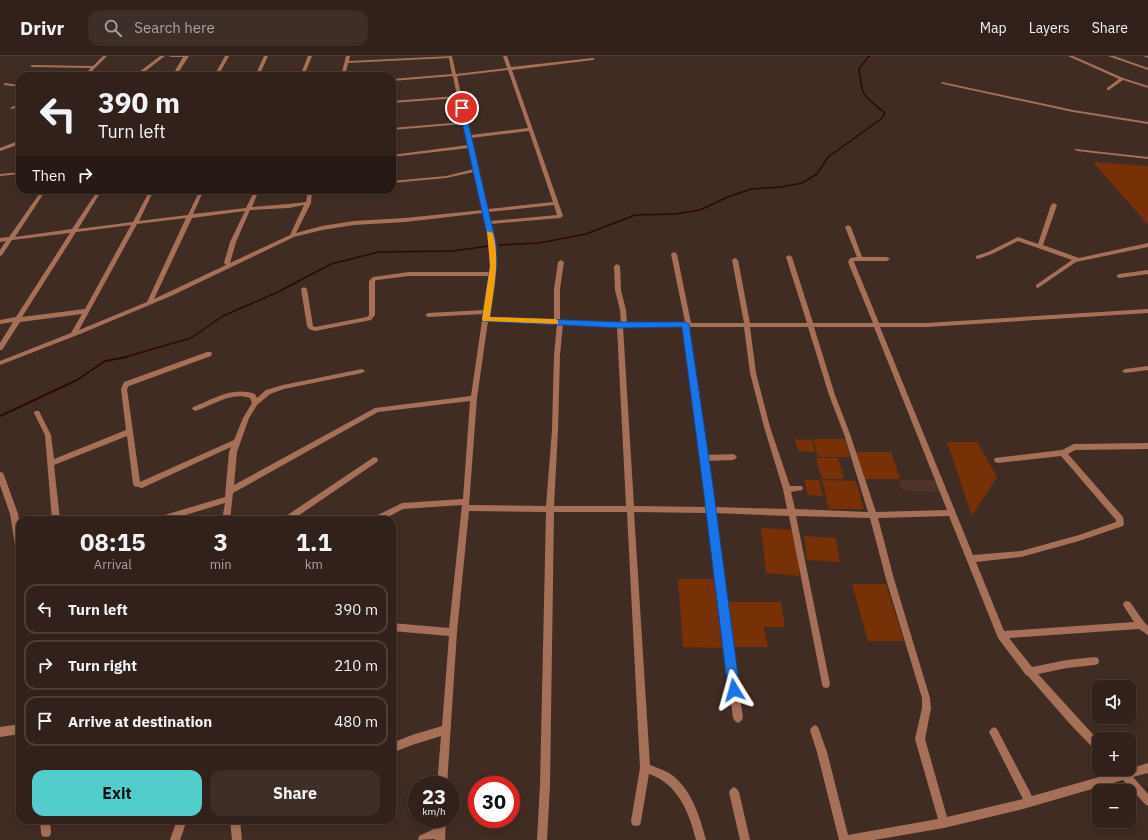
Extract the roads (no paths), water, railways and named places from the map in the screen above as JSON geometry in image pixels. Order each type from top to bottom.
[{"type":"street","points":[[89,72],[105,56]]},
{"type":"street","points":[[141,72],[163,56]]},
{"type":"street","points":[[171,56],[186,56]]},
{"type":"street","points":[[176,72],[186,56]]},
{"type":"street","points":[[218,72],[227,56]]},
{"type":"street","points":[[259,72],[266,56]]},
{"type":"street","points":[[304,72],[310,56]]},
{"type":"street","points":[[344,72],[348,56]]},
{"type":"street","points":[[346,62],[450,56],[492,243],[492,274],[474,398],[466,505],[453,632],[442,776]]},
{"type":"street","points":[[488,223],[560,216],[506,56]]},
{"type":"street","points":[[1070,56],[1122,79],[1148,87]]},
{"type":"street","points":[[1110,56],[1148,69]]},
{"type":"street","points":[[396,80],[510,70],[593,59]]},
{"type":"street","points":[[32,66],[94,67]]},
{"type":"street","points":[[1108,89],[1122,79]]},
{"type":"street","points":[[943,83],[1073,111],[1148,123]]},
{"type":"street","points":[[5,84],[16,85]]},
{"type":"street","points":[[396,102],[460,97]]},
{"type":"street","points":[[12,108],[16,106]]},
{"type":"street","points":[[396,129],[465,123]]},
{"type":"street","points":[[468,137],[530,129]]},
{"type":"street","points":[[0,150],[16,144]]},
{"type":"street","points":[[396,155],[471,146]]},
{"type":"street","points":[[1077,150],[1148,158]]},
{"type":"street","points":[[396,182],[446,177],[476,170]]},
{"type":"street","points":[[0,175],[16,173]]},
{"type":"street","points":[[0,182],[6,174]]},
{"type":"street","points":[[0,254],[41,194]]},
{"type":"street","points":[[0,348],[98,194]]},
{"type":"street","points":[[73,335],[150,194]]},
{"type":"street","points":[[150,302],[200,194]]},
{"type":"street","points":[[230,266],[227,263],[233,242],[254,194]]},
{"type":"street","points":[[292,236],[308,203],[310,194]]},
{"type":"street","points":[[0,240],[308,203]]},
{"type":"street","points":[[0,363],[73,335],[150,302],[292,236],[322,228],[354,223],[405,220],[556,203]]},
{"type":"street","points":[[1040,246],[1054,205]]},
{"type":"street","points":[[848,227],[860,259]]},
{"type":"street","points":[[978,256],[990,253],[1018,239],[1078,260]]},
{"type":"street","points":[[1038,286],[1061,272],[1072,262],[1148,245]]},
{"type":"street","points":[[674,254],[687,324],[738,718]]},
{"type":"street","points":[[789,257],[832,395],[847,434],[873,515],[890,579],[926,698],[927,705],[920,732],[920,739],[944,822]]},
{"type":"street","points":[[887,259],[852,259],[851,262],[1001,635],[1029,672],[1092,740]]},
{"type":"street","points":[[735,260],[748,324],[754,373],[767,427],[788,489],[826,684]]},
{"type":"street","points":[[542,840],[545,777],[550,509],[555,430],[558,322],[557,289],[561,262]]},
{"type":"street","points":[[617,266],[618,290],[623,310],[622,325],[645,768],[636,821]]},
{"type":"street","points":[[1119,276],[1148,272]]},
{"type":"street","points":[[304,289],[310,326],[311,328],[315,329],[369,319],[372,315],[372,281],[375,278],[409,274],[492,274]]},
{"type":"street","points":[[0,322],[87,311]]},
{"type":"street","points":[[428,315],[486,315],[558,322],[622,325],[927,325],[1148,311]]},
{"type":"street","points":[[209,354],[126,384],[124,389],[137,484],[142,485],[238,441]]},
{"type":"street","points":[[1125,371],[1148,368]]},
{"type":"street","points":[[227,516],[230,495],[233,452],[246,418],[255,403],[268,392],[283,387],[362,370]]},
{"type":"street","points":[[195,409],[229,395],[242,393],[253,396],[255,403]]},
{"type":"street","points":[[168,516],[230,495],[364,416],[377,410],[474,398]]},
{"type":"street","points":[[37,413],[48,435],[56,516]]},
{"type":"street","points":[[51,463],[129,432]]},
{"type":"street","points":[[998,460],[1063,453],[1074,447],[1148,446]]},
{"type":"street","points":[[970,559],[1021,554],[1079,538],[1120,524],[1120,519],[1063,453]]},
{"type":"street","points":[[704,458],[733,457]]},
{"type":"street","points":[[292,516],[374,460]]},
{"type":"street","points":[[0,475],[14,514],[16,526]]},
{"type":"street","points":[[788,489],[799,488]]},
{"type":"street","points":[[383,516],[402,506],[466,505],[550,509],[710,510],[873,515],[952,514]]},
{"type":"street","points":[[1127,605],[1141,625],[1148,631]]},
{"type":"street","points":[[1001,635],[1141,625]]},
{"type":"street","points":[[396,627],[453,632]]},
{"type":"street","points":[[1029,672],[1067,664],[1095,661]]},
{"type":"street","points":[[0,732],[16,730]]},
{"type":"street","points":[[396,746],[445,730]]},
{"type":"street","points":[[815,730],[844,840],[944,822],[1030,802],[1111,776]]},
{"type":"street","points":[[994,732],[1030,802]]},
{"type":"street","points":[[645,768],[670,779],[678,788],[690,808],[701,840]]},
{"type":"street","points":[[1136,770],[1148,768]]},
{"type":"street","points":[[1126,776],[1148,801]]},
{"type":"street","points":[[734,792],[745,840]]},
{"type":"street","points":[[45,824],[46,832]]},
{"type":"street","points":[[175,840],[181,824]]},
{"type":"street","points":[[235,824],[237,840]]},
{"type":"street","points":[[423,840],[440,835]]},
{"type":"waterway","points":[[499,245],[539,243],[586,234],[635,215],[675,214],[700,210],[728,197],[751,189],[781,187],[802,183],[817,174],[828,157],[881,119],[885,113],[868,99],[861,86],[859,69],[869,56]]},
{"type":"waterway","points":[[123,358],[191,338],[223,316],[278,292],[331,264],[379,252],[453,251],[489,246]]},
{"type":"waterway","points":[[123,358],[127,357]]},
{"type":"waterway","points":[[0,416],[77,380],[105,361],[123,358]]}]
